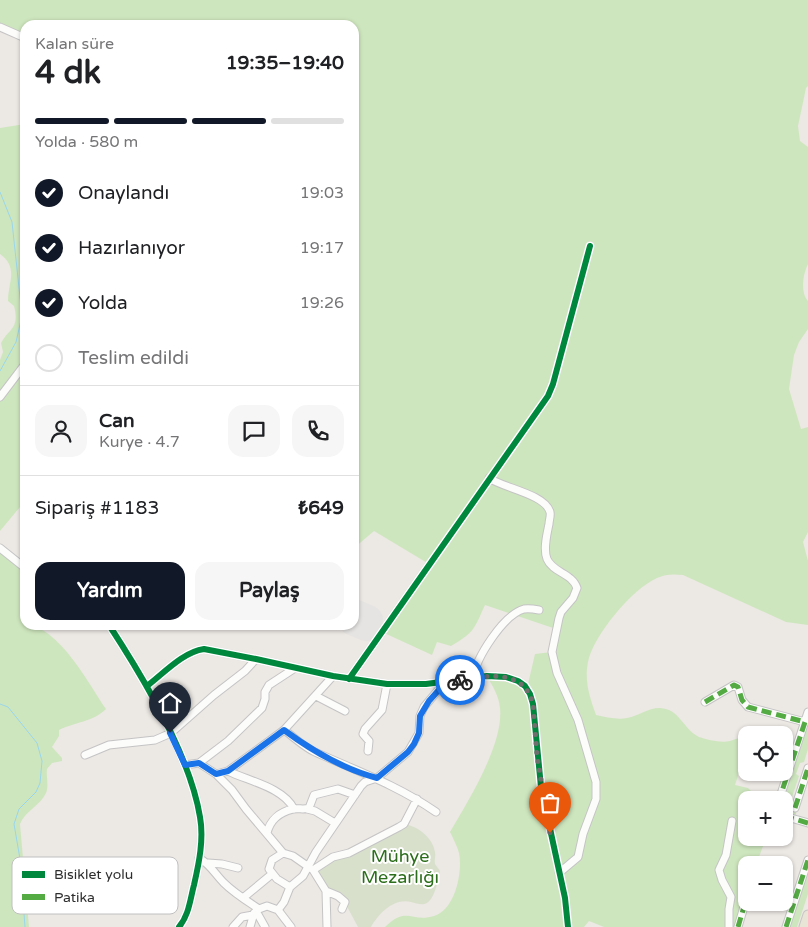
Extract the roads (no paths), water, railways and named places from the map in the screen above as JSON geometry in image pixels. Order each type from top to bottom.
[{"type":"main road","points":[[804,927],[808,915]]},
{"type":"street","points":[[0,27],[20,36]]},
{"type":"street","points":[[349,679],[548,396],[553,384],[590,246]]},
{"type":"street","points":[[0,398],[20,371]]},
{"type":"street","points":[[489,478],[520,490],[546,506],[550,514],[545,549],[546,557],[557,569],[570,577],[577,588],[574,598],[561,612],[552,652],[557,673],[578,720],[596,782],[597,792],[592,814],[583,834],[578,857],[559,873]]},
{"type":"street","points":[[0,548],[20,564]]},
{"type":"street","points":[[474,678],[480,658],[498,630],[521,610],[531,608],[539,610]]},
{"type":"street","points":[[112,630],[148,686],[185,765],[200,816],[202,830],[199,858],[186,919],[179,927]]},
{"type":"street","points":[[148,686],[195,651],[204,650],[349,679],[387,684],[506,677],[518,681],[530,694],[533,704],[542,787],[567,911],[568,927]]},
{"type":"street","points":[[85,755],[109,745],[155,740],[170,733],[245,671],[256,659]]},
{"type":"street","points":[[185,765],[199,763],[228,741],[262,708],[265,692],[269,685],[295,668]]},
{"type":"street","points":[[216,774],[228,771],[284,730],[334,676]]},
{"type":"street","points":[[310,869],[316,852],[365,782],[377,778],[408,752],[419,733],[420,716],[424,708],[446,682]]},
{"type":"street","points":[[368,751],[369,741],[363,734],[365,729],[382,710],[387,684]]},
{"type":"street","points":[[704,702],[734,685],[738,687],[742,700],[748,707],[805,727]]},
{"type":"street","points":[[316,696],[345,711]]},
{"type":"street","points":[[782,791],[805,727],[808,712]]},
{"type":"street","points":[[284,730],[315,752],[353,770],[377,778],[417,799],[436,812]]},
{"type":"street","points":[[199,763],[216,774],[232,790],[283,853],[293,856],[310,869],[326,891],[343,899],[345,902],[342,909]]},
{"type":"street","points":[[794,808],[804,790],[808,768]]},
{"type":"street","points":[[228,771],[251,782],[267,786],[287,800],[294,809]]},
{"type":"street","points":[[307,810],[311,805],[312,796],[320,793],[338,789],[355,795]]},
{"type":"street","points":[[278,910],[284,902],[290,886],[310,869],[333,857],[349,853],[399,828],[404,824],[417,799]]},
{"type":"street","points":[[267,833],[272,820],[294,809],[315,811],[335,823]]},
{"type":"street","points":[[793,819],[808,823]]},
{"type":"street","points":[[729,927],[728,909],[732,897],[720,875],[720,870],[728,845],[732,821]]},
{"type":"street","points":[[283,853],[275,856],[270,864],[272,874],[290,886]]},
{"type":"street","points":[[199,858],[208,863],[223,881],[243,898],[256,912],[265,927]]},
{"type":"street","points":[[786,927],[808,860]]},
{"type":"street","points":[[208,863],[238,868]]},
{"type":"street","points":[[243,898],[272,874]]},
{"type":"street","points":[[326,891],[327,927]]},
{"type":"street","points":[[233,927],[242,917],[267,906],[278,910],[291,927]]},
{"type":"street","points":[[738,927],[743,911]]},
{"type":"street","points":[[250,927],[256,912]]},
{"type":"street","points":[[186,919],[189,927]]},
{"type":"waterway","points":[[0,192],[12,222],[20,297]]},
{"type":"waterway","points":[[0,371],[16,342],[20,325]]},
{"type":"waterway","points":[[0,704],[8,707],[37,743],[42,761],[40,783],[36,792],[19,809],[14,824],[20,857]]},
{"type":"waterway","points":[[24,914],[25,927]]},
{"type":"park label","name":"Mühye Mezarlığı","points":[[400,866]]}]
